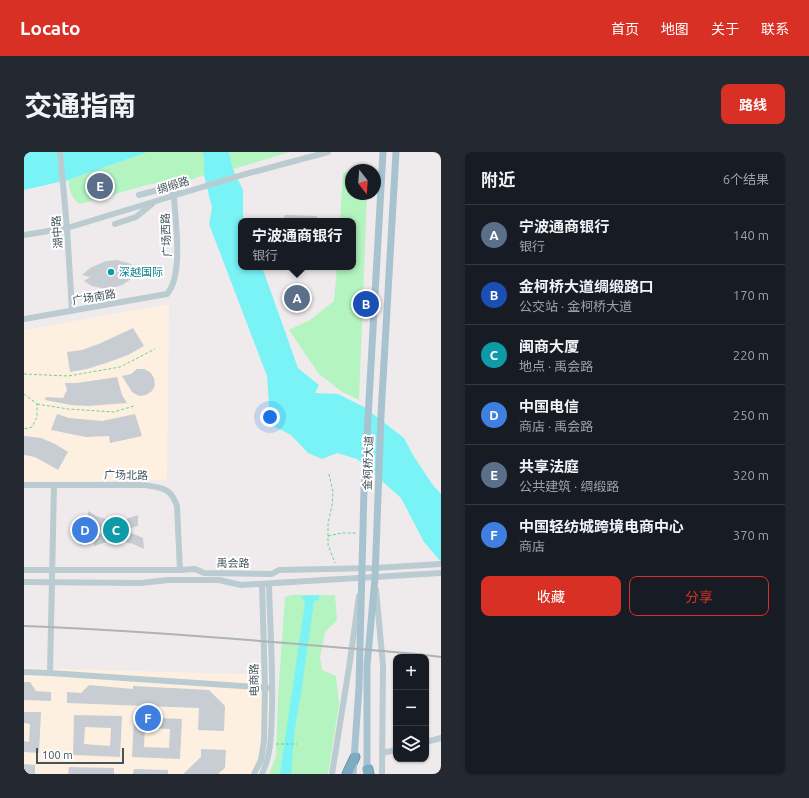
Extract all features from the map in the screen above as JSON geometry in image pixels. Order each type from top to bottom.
[{"type":"highway","points":[[346,774],[354,757]]},
{"type":"main road","name":"金柯桥大道","points":[[353,774],[359,687],[364,489],[383,152]]},
{"type":"main road","name":"金柯桥大道","points":[[368,772],[367,666],[375,578],[381,415],[396,152]]},
{"type":"street","name":"湖中路","points":[[60,152],[67,228],[72,311]]},
{"type":"street","name":"绸缎路","points":[[24,235],[67,228],[242,175],[328,152]]},
{"type":"street","points":[[139,195],[158,190],[183,193]]},
{"type":"street","name":"广场西路","points":[[167,294],[172,288],[177,261],[174,196]]},
{"type":"street","points":[[115,224],[136,217],[156,201]]},
{"type":"street","name":"广场南路","points":[[24,319],[167,294]]},
{"type":"street","name":"广场北路","points":[[24,485],[145,485],[170,491],[177,506],[180,570]]},
{"type":"street","points":[[50,673],[54,485]]},
{"type":"street","name":"禹会路","points":[[24,570],[196,569],[204,573],[272,574],[279,570],[361,569],[439,564]]},
{"type":"street","name":"禹会路","points":[[24,582],[141,583],[168,580],[219,580],[242,585],[441,573]]},
{"type":"street","points":[[332,774],[350,661],[361,578]]},
{"type":"street","points":[[375,578],[383,665],[382,774]]},
{"type":"street","name":"电商路","points":[[254,774],[260,760],[264,741],[265,687],[262,584]]},
{"type":"street","name":"电商路","points":[[262,774],[271,748],[272,688],[269,584]]},
{"type":"street","points":[[24,672],[272,688]]},
{"type":"street","points":[[429,741],[441,738]]},
{"type":"street","points":[[382,753],[393,751]]},
{"type":"path","points":[[24,374],[68,376],[120,367],[155,349]]},
{"type":"path","points":[[24,394],[37,404],[68,409],[114,412],[134,406]]},
{"type":"path","points":[[24,429],[32,428],[37,417],[37,404]]},
{"type":"path","points":[[329,474],[332,492],[332,505],[329,519],[328,545],[338,569]]},
{"type":"path","points":[[328,536],[342,533],[363,534]]},
{"type":"path","points":[[280,744],[297,744]]},
{"type":"shaded area","points":[[169,304],[167,480],[24,482],[24,330]]},
{"type":"shaded area","points":[[24,668],[274,675],[268,762],[262,774],[24,774]]},
{"type":"green space","points":[[148,152],[202,152],[204,157],[204,175],[184,182],[150,184],[80,204],[73,197],[68,180]]},
{"type":"green space","points":[[229,152],[290,152],[233,169]]},
{"type":"green space","points":[[345,172],[345,200],[367,200],[359,400],[341,391],[319,374],[289,330],[310,320],[334,301],[337,270],[356,270],[356,218],[340,218],[343,173]]},
{"type":"green space","points":[[292,595],[335,595],[337,620],[325,632],[320,657],[322,670],[336,676],[339,705],[328,774],[269,774],[276,756],[278,697],[285,597]]},
{"type":"water","points":[[148,152],[68,180],[24,190],[24,153]]},
{"type":"water","points":[[202,152],[229,152],[233,169],[243,190],[244,218],[238,218],[238,270],[263,270],[298,368],[319,385],[315,393],[338,394],[364,407],[404,438],[432,484],[441,494],[441,562],[424,542],[401,498],[357,459],[337,453],[322,459],[308,453],[291,435],[275,427],[262,423],[269,406],[267,376],[209,224],[212,208],[204,175],[204,157]]},
{"type":"water","points":[[319,595],[319,600],[314,601],[295,728],[291,774],[280,774],[305,603],[301,596]]},
{"type":"building","points":[[285,215],[317,216],[317,218],[284,218]]},
{"type":"building","name":"深越国际","points":[[117,260],[138,267],[139,270],[131,279],[122,285],[111,288],[92,286],[84,281],[90,277],[82,275],[90,268],[106,261]]},
{"type":"building","points":[[133,328],[144,346],[128,355],[109,362],[87,369],[70,372],[67,352],[82,350]]},
{"type":"building","points":[[137,369],[144,369],[150,372],[154,378],[155,385],[152,391],[146,395],[139,396],[132,392],[122,376],[131,374]]},
{"type":"building","points":[[117,377],[122,395],[127,403],[88,406],[71,405],[45,400],[46,397],[63,398],[67,390],[65,383],[77,383]]},
{"type":"building","points":[[57,414],[69,418],[102,421],[135,414],[142,436],[110,443],[109,436],[86,437],[51,430]]},
{"type":"building","points":[[24,436],[41,438],[68,452],[58,470],[35,457],[24,455]]},
{"type":"building","points":[[88,511],[96,516],[109,520],[123,520],[138,515],[138,526],[124,530],[143,538],[144,549],[121,541],[107,542],[94,546],[93,535],[107,532],[87,524]]},
{"type":"building","points":[[24,682],[30,682],[36,691],[51,692],[51,701],[24,700]]},
{"type":"building","points":[[89,685],[133,689],[133,686],[209,690],[225,706],[224,731],[198,730],[199,708],[67,703],[67,692],[81,693]]},
{"type":"building","points":[[24,712],[41,712],[39,753],[24,752],[24,741],[29,742],[30,724],[24,723]]},
{"type":"building","points":[[74,715],[122,716],[120,757],[73,755]],"holes":[[[85,727],[111,728],[110,746],[84,744]]]},
{"type":"building","points":[[134,717],[182,719],[180,759],[132,757]],"holes":[[[145,728],[170,729],[169,748],[144,747]]]},
{"type":"building","points":[[201,749],[226,750],[225,768],[218,774],[183,774],[201,757]]},
{"type":"building","points":[[24,764],[35,765],[35,774],[24,774]]},
{"type":"building","points":[[69,767],[114,768],[114,774],[68,774]]},
{"type":"building","points":[[134,769],[168,770],[168,774],[133,774]]},
{"type":"railway","points":[[24,626],[220,638],[441,657]]},
{"type":"place","name":"共享法庭","points":[[100,186]]},
{"type":"place","name":"深越国际","points":[[111,272]]},
{"type":"place","name":"宁波通商银行","points":[[297,298]]},
{"type":"place","name":"金柯桥大道绸缎路口","points":[[366,304]]},
{"type":"place","name":"中国电信","points":[[85,530]]},
{"type":"place","name":"闽商大厦","points":[[116,530]]},
{"type":"place","name":"中国轻纺城跨境电商中心","points":[[148,718]]}]
